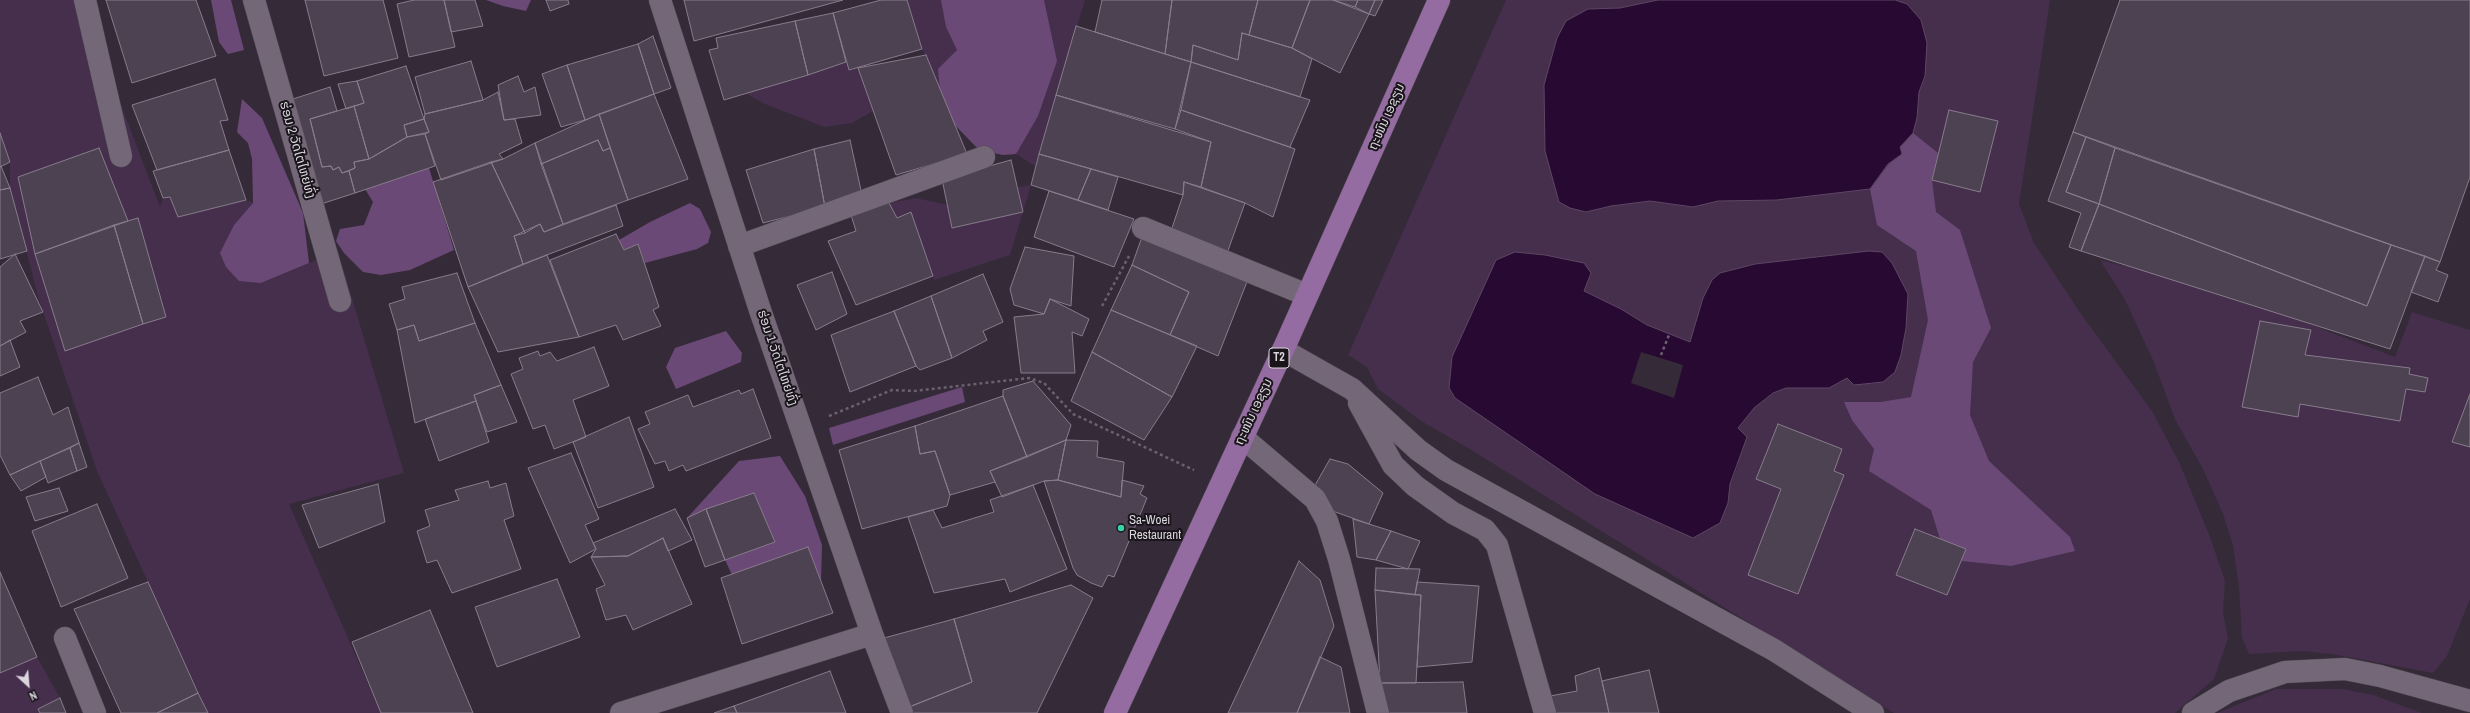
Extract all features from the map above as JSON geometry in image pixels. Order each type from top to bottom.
[{"type":"main road","name":"ຖະໜົນ ເອຊຽນ","points":[[1114,713],[1283,350],[1439,0]]},
{"type":"street","points":[[85,0],[121,156]]},
{"type":"street","name":"ຮ່ອມ 2 ວັດໄຕໄຫຍ່ທົ່ງ","points":[[254,0],[340,301]]},
{"type":"street","name":"ຮ່ອມ 1 ວັດໄຕໄຫຍ່ທົ່ງ","points":[[660,0],[801,427],[872,634],[902,713]]},
{"type":"street","points":[[740,246],[984,158]]},
{"type":"street","points":[[1143,228],[1307,295]]},
{"type":"street","points":[[1283,350],[1352,389],[1418,450],[1446,470],[1774,650],[1873,713]]},
{"type":"street","points":[[1352,389],[1393,465],[1422,491],[1453,513],[1485,530],[1497,545],[1546,713]]},
{"type":"street","points":[[1242,437],[1315,498],[1326,521],[1339,559],[1378,713]]},
{"type":"street","points":[[620,713],[872,634]]},
{"type":"street","points":[[65,638],[95,713]]},
{"type":"street","points":[[2193,713],[2229,691],[2285,672],[2345,669],[2380,676],[2470,701]]},
{"type":"path","points":[[1102,306],[1143,228]]},
{"type":"path","points":[[1661,355],[1669,335]]},
{"type":"path","points":[[801,427],[892,390],[914,391],[1029,378],[1044,383],[1073,414],[1221,482]]},
{"type":"shaded area","points":[[0,0],[83,0],[90,23],[160,207],[163,198],[170,197],[178,217],[246,200],[253,203],[234,225],[261,283],[338,251],[404,473],[289,504],[381,713],[208,713],[97,471],[39,300],[10,188],[10,162],[0,133]]},
{"type":"shaded area","points":[[211,0],[231,0],[244,50],[228,54],[219,42]]},
{"type":"shaded area","points":[[486,0],[531,0],[526,11],[503,6]]},
{"type":"shaded area","points":[[907,0],[1085,0],[1035,166],[1016,154],[1003,155],[940,91],[922,49]]},
{"type":"shaded area","points":[[941,0],[1044,0],[1057,61],[1038,116],[1016,154],[1003,155],[979,150],[951,121],[940,91],[938,69],[957,50],[946,27]]},
{"type":"shaded area","points":[[1506,0],[1658,0],[1620,8],[1588,9],[1586,212],[1611,206],[1650,201],[1693,207],[1718,201],[1777,200],[1870,189],[1917,118],[1919,92],[1925,76],[1921,20],[1907,4],[1895,0],[2050,0],[2019,204],[2034,243],[2081,314],[2152,411],[2180,464],[2210,537],[2225,581],[2223,612],[2228,638],[2214,679],[2175,713],[1894,713],[1468,448],[1421,421],[1378,389],[1367,367],[1348,355]],"holes":[[[1869,251],[1882,252],[1892,263],[1908,294],[1847,378],[1829,388],[1786,388],[1773,393],[1754,408],[1738,428],[1738,466],[1730,484],[1728,503],[1469,408],[1591,273],[1584,291],[1621,309],[1647,325],[1669,335],[1691,342],[1703,298],[1712,280],[1720,273],[1755,264]]]},
{"type":"shaded area","points":[[1658,0],[1895,0],[1907,4],[1921,20],[1927,43],[1925,76],[1919,92],[1917,118],[1913,133],[1900,147],[1902,154],[1888,164],[1870,189],[1777,200],[1718,201],[1693,207],[1650,201],[1611,206],[1586,212],[1570,208],[1559,202],[1545,151],[1544,85],[1557,38],[1566,21],[1588,9],[1620,8]]},
{"type":"shaded area","points":[[846,62],[849,70],[858,68],[873,111],[852,123],[824,127],[765,104],[745,93]]},
{"type":"shaded area","points":[[242,99],[262,118],[303,213],[309,263],[261,283],[239,281],[226,267],[220,253],[234,225],[253,203],[252,159],[248,143],[237,132]]},
{"type":"shaded area","points":[[1913,133],[1938,153],[1932,180],[1936,212],[1960,230],[1991,328],[1973,362],[1970,415],[1989,461],[2070,537],[2075,551],[2011,566],[1961,561],[1966,549],[1940,539],[1931,510],[1869,471],[1874,449],[1852,420],[1844,402],[1881,402],[1911,397],[1928,320],[1916,251],[1877,225],[1870,189],[1889,164],[1902,154],[1900,147]]},
{"type":"shaded area","points":[[429,168],[454,250],[410,270],[381,275],[363,272],[344,253],[336,241],[340,229],[364,225],[373,202],[365,189]]},
{"type":"shaded area","points":[[1031,185],[1023,212],[1018,187]]},
{"type":"shaded area","points":[[916,198],[948,205],[952,228],[1023,212],[1010,255],[934,280],[911,212],[897,218],[889,203]]},
{"type":"shaded area","points":[[690,203],[700,209],[711,232],[708,243],[697,249],[645,263],[638,244],[624,250],[619,240],[650,222]]},
{"type":"shaded area","points":[[1869,251],[1882,252],[1892,263],[1908,294],[1906,328],[1901,355],[1895,372],[1883,382],[1854,385],[1847,378],[1829,388],[1786,388],[1773,393],[1754,408],[1738,428],[1747,437],[1730,484],[1728,503],[1720,523],[1693,538],[1595,494],[1455,398],[1449,388],[1452,357],[1496,260],[1515,252],[1545,255],[1584,263],[1591,273],[1584,291],[1621,309],[1647,325],[1690,342],[1703,298],[1712,280],[1720,273],[1755,264]]},
{"type":"shaded area","points":[[2100,260],[2215,288],[2395,357],[2412,312],[2470,330],[2470,599],[2447,656],[2433,673],[2332,654],[2302,651],[2249,654],[2242,638],[2239,587],[2233,545],[2223,514],[2203,469],[2175,419],[2153,360],[2125,300]]},
{"type":"shaded area","points":[[726,331],[742,353],[741,362],[676,389],[666,367],[675,348]]},
{"type":"shaded area","points":[[962,387],[965,402],[833,445],[829,428]]},
{"type":"shaded area","points":[[780,456],[805,496],[822,545],[821,581],[808,547],[732,575],[725,560],[775,542],[754,493],[687,518],[739,461]]},
{"type":"shaded area","points":[[37,657],[60,698],[39,709],[40,713],[0,713],[0,673]]},
{"type":"shaded area","points":[[2276,689],[2342,689],[2373,695],[2422,713],[2217,713]]},
{"type":"pier","points":[[1641,352],[1683,365],[1674,398],[1631,383]]},
{"type":"building","points":[[106,0],[196,0],[216,56],[132,83]]},
{"type":"building","points":[[305,0],[383,0],[398,58],[324,76]]},
{"type":"building","points":[[414,0],[444,0],[455,47],[409,57],[397,4]]},
{"type":"building","points":[[444,0],[475,0],[483,26],[451,32]]},
{"type":"building","points":[[546,0],[568,0],[569,4],[550,11]]},
{"type":"building","points":[[684,0],[843,0],[694,41]]},
{"type":"building","points":[[881,0],[907,0],[922,49],[849,70],[833,13]]},
{"type":"building","points":[[1102,0],[1172,0],[1165,54],[1095,32]]},
{"type":"building","points":[[1172,0],[1258,0],[1249,35],[1242,33],[1238,60],[1193,45],[1191,62],[1165,54]]},
{"type":"building","points":[[1258,0],[1310,0],[1292,48],[1249,35]]},
{"type":"building","points":[[1310,0],[1333,0],[1369,14],[1340,73],[1292,48]]},
{"type":"building","points":[[1333,0],[1358,0],[1355,7]]},
{"type":"building","points":[[1358,0],[1375,0],[1369,14],[1355,7]]},
{"type":"building","points":[[1375,0],[1383,0],[1375,16],[1369,14]]},
{"type":"building","points":[[2120,0],[2470,0],[2470,177],[2440,262],[2073,132]]},
{"type":"building","points":[[833,13],[846,62],[808,75],[795,21]]},
{"type":"building","points":[[795,21],[808,75],[724,100],[709,50],[718,48],[716,38]]},
{"type":"building","points":[[1076,26],[1191,62],[1175,129],[1056,95]]},
{"type":"building","points":[[1242,33],[1292,48],[1312,59],[1300,97],[1191,62],[1193,45],[1238,60]]},
{"type":"building","points":[[653,36],[671,88],[654,94],[638,44]]},
{"type":"building","points":[[638,44],[654,94],[585,120],[567,65]]},
{"type":"building","points":[[926,55],[967,154],[896,175],[858,68]]},
{"type":"building","points":[[471,61],[483,100],[425,114],[415,77]]},
{"type":"building","points":[[1191,62],[1310,100],[1290,147],[1181,110]]},
{"type":"building","points":[[567,65],[585,120],[561,127],[542,74]]},
{"type":"building","points":[[406,66],[424,119],[404,125],[407,137],[369,159],[354,106],[364,103],[357,81]]},
{"type":"building","points":[[518,76],[524,92],[535,87],[541,115],[504,120],[498,85]]},
{"type":"building","points":[[215,79],[228,120],[220,121],[229,150],[157,170],[132,105]]},
{"type":"building","points":[[357,81],[364,103],[346,109],[338,84]]},
{"type":"building","points":[[330,87],[337,111],[310,119],[322,167],[331,166],[333,170],[339,167],[342,173],[349,171],[355,193],[321,204],[290,100]]},
{"type":"building","points":[[498,92],[504,120],[515,119],[522,143],[499,154],[503,159],[441,180],[425,134],[429,132],[424,119],[425,114],[483,100]]},
{"type":"building","points":[[654,94],[688,179],[628,200],[599,114]]},
{"type":"building","points":[[1056,95],[1211,142],[1201,187],[1184,182],[1183,195],[1039,154]]},
{"type":"building","points":[[354,106],[369,159],[354,162],[355,168],[342,173],[339,167],[333,170],[331,166],[322,167],[310,119]]},
{"type":"building","points":[[1181,110],[1295,149],[1273,217],[1245,203],[1201,187],[1211,142],[1175,129]]},
{"type":"building","points":[[1949,110],[1998,121],[1980,192],[1932,180]]},
{"type":"building","points":[[599,114],[610,148],[603,151],[598,140],[541,164],[535,143]]},
{"type":"building","points":[[424,119],[429,132],[407,137],[404,125]]},
{"type":"building","points":[[2073,132],[2086,137],[2066,192],[2099,204],[2081,251],[2069,247],[2081,213],[2048,201]]},
{"type":"building","points":[[0,133],[10,162],[0,167]]},
{"type":"building","points":[[425,134],[435,166],[355,193],[349,171],[355,168],[354,162],[369,159],[407,137]]},
{"type":"building","points":[[2086,137],[2115,148],[2099,204],[2066,192]]},
{"type":"building","points":[[598,140],[603,151],[610,148],[628,200],[563,224],[541,164]]},
{"type":"building","points":[[850,140],[862,195],[825,207],[814,149]]},
{"type":"building","points":[[535,143],[563,224],[544,232],[540,224],[525,233],[491,162],[503,159]]},
{"type":"building","points":[[99,148],[128,221],[35,254],[18,177]]},
{"type":"building","points":[[2115,148],[2391,245],[2367,306],[2099,204]]},
{"type":"building","points":[[814,149],[825,207],[763,223],[746,170]]},
{"type":"building","points":[[229,150],[246,200],[178,217],[170,197],[163,198],[153,171]]},
{"type":"building","points":[[1039,154],[1091,169],[1078,200],[1031,185]]},
{"type":"building","points":[[1011,160],[1023,212],[952,228],[942,179]]},
{"type":"building","points":[[491,162],[525,233],[514,236],[523,264],[468,287],[433,182]]},
{"type":"building","points":[[1,166],[10,188],[0,190],[0,167]]},
{"type":"building","points":[[1091,169],[1118,177],[1108,210],[1078,200]]},
{"type":"building","points":[[1184,182],[1245,203],[1226,256],[1170,234],[1183,195]]},
{"type":"building","points":[[10,188],[27,251],[0,259],[0,190]]},
{"type":"building","points":[[1049,191],[1134,219],[1114,267],[1034,237]]},
{"type":"building","points":[[889,203],[897,218],[911,212],[933,276],[856,305],[828,241],[856,231],[851,215]]},
{"type":"building","points":[[2099,204],[2367,306],[2391,245],[2425,256],[2390,349],[2081,251]]},
{"type":"building","points":[[616,205],[623,226],[523,264],[514,236],[540,224],[544,232]]},
{"type":"building","points":[[138,218],[166,317],[143,324],[114,225]]},
{"type":"building","points":[[114,225],[143,324],[65,351],[35,254]]},
{"type":"building","points":[[616,234],[624,250],[638,244],[659,307],[653,310],[661,326],[623,340],[616,325],[579,337],[550,260]]},
{"type":"building","points":[[1142,237],[1250,274],[1218,356],[1170,335],[1189,292],[1132,265]]},
{"type":"building","points":[[1025,247],[1074,256],[1071,306],[1050,299],[1044,314],[1014,305],[1010,289]]},
{"type":"building","points":[[15,254],[43,312],[20,321],[26,332],[0,346],[0,267]]},
{"type":"building","points":[[547,255],[579,337],[498,352],[468,287]]},
{"type":"building","points":[[2425,256],[2440,262],[2436,270],[2448,275],[2438,302],[2411,292]]},
{"type":"building","points":[[1132,265],[1189,292],[1170,335],[1111,310]]},
{"type":"building","points":[[832,272],[847,314],[816,330],[797,285]]},
{"type":"building","points":[[457,273],[475,323],[419,341],[414,325],[397,330],[389,304],[405,299],[402,287]]},
{"type":"building","points":[[983,274],[1003,322],[983,331],[987,340],[952,358],[931,296]]},
{"type":"building","points":[[931,296],[952,358],[920,370],[916,366],[894,311]]},
{"type":"building","points":[[1050,299],[1089,319],[1082,336],[1072,332],[1075,373],[1021,373],[1014,317],[1044,314]]},
{"type":"building","points":[[1111,310],[1197,346],[1172,397],[1092,352]]},
{"type":"building","points":[[894,311],[916,366],[850,392],[831,335]]},
{"type":"building","points":[[2260,321],[2311,330],[2305,355],[2410,368],[2409,374],[2428,378],[2425,392],[2406,389],[2400,421],[2300,404],[2298,417],[2242,407]]},
{"type":"building","points":[[475,323],[501,385],[474,395],[476,401],[415,423],[397,330],[414,325],[419,341]]},
{"type":"building","points":[[10,340],[20,367],[0,376],[0,346]]},
{"type":"building","points":[[594,347],[609,386],[573,400],[586,437],[554,449],[545,425],[533,429],[511,374],[523,369],[519,358],[538,351],[540,356],[550,352],[557,361]]},
{"type":"building","points":[[1092,352],[1172,397],[1144,440],[1071,401]]},
{"type":"building","points":[[38,377],[53,415],[68,407],[79,443],[10,475],[0,455],[0,393]]},
{"type":"building","points":[[1033,381],[1071,425],[1066,440],[1027,457],[1003,396],[1003,390]]},
{"type":"building","points":[[501,385],[517,422],[487,432],[474,395]]},
{"type":"building","points":[[753,389],[771,438],[686,471],[683,465],[669,471],[665,461],[655,464],[638,429],[650,424],[645,412],[688,395],[693,407],[739,390],[741,394]]},
{"type":"building","points":[[2470,394],[2470,447],[2452,442]]},
{"type":"building","points":[[1003,396],[1027,457],[990,471],[995,482],[950,495],[935,451],[920,454],[915,426]]},
{"type":"building","points":[[476,401],[489,442],[439,461],[425,419]]},
{"type":"building","points":[[629,417],[654,487],[598,508],[573,442]]},
{"type":"building","points":[[1778,424],[1842,449],[1834,471],[1844,475],[1798,594],[1748,575],[1781,489],[1756,479]]},
{"type":"building","points":[[915,426],[920,454],[935,451],[950,495],[947,506],[862,529],[839,450]]},
{"type":"building","points":[[1066,440],[1098,441],[1097,457],[1124,462],[1121,497],[1058,480]]},
{"type":"building","points":[[1066,440],[1058,480],[1044,481],[1002,497],[990,471]]},
{"type":"building","points":[[79,443],[87,467],[77,471],[70,448]]},
{"type":"building","points":[[70,448],[77,471],[48,483],[40,461]]},
{"type":"building","points":[[571,453],[599,519],[585,525],[596,549],[570,563],[528,468]]},
{"type":"building","points":[[1330,459],[1348,464],[1383,493],[1369,524],[1327,509],[1314,487]]},
{"type":"building","points":[[40,461],[46,477],[21,491],[10,475]]},
{"type":"building","points":[[1058,480],[1121,497],[1122,480],[1144,486],[1140,494],[1147,498],[1114,577],[1108,575],[1102,587],[1077,575],[1073,568],[1044,481]]},
{"type":"building","points":[[488,481],[490,488],[506,483],[514,516],[504,520],[521,569],[452,593],[437,560],[427,563],[417,531],[430,526],[425,510],[459,500],[455,490]]},
{"type":"building","points":[[378,484],[385,522],[319,548],[302,505]]},
{"type":"building","points":[[1033,485],[1067,569],[1010,592],[1005,579],[934,593],[908,517],[933,510],[942,528],[994,512],[990,500]]},
{"type":"building","points":[[59,488],[68,511],[35,521],[26,497]]},
{"type":"building","points":[[754,493],[775,542],[725,560],[706,509]]},
{"type":"building","points":[[97,504],[128,578],[61,607],[32,531]]},
{"type":"building","points":[[675,509],[692,540],[668,551],[663,538],[628,556],[591,557],[596,549],[593,543]]},
{"type":"building","points":[[706,509],[725,560],[705,567],[687,518]]},
{"type":"building","points":[[1353,519],[1391,531],[1376,560],[1357,557]]},
{"type":"building","points":[[1915,529],[1966,549],[1947,595],[1896,575]]},
{"type":"building","points":[[1391,531],[1420,541],[1408,569],[1376,560]]},
{"type":"building","points":[[663,538],[692,604],[633,630],[626,615],[606,620],[596,589],[605,585],[591,557],[628,556]]},
{"type":"building","points":[[808,547],[833,613],[742,644],[721,578]]},
{"type":"building","points":[[1299,561],[1320,580],[1334,626],[1297,713],[1228,713]]},
{"type":"building","points":[[1376,568],[1420,569],[1415,595],[1375,590]]},
{"type":"building","points":[[0,572],[37,657],[0,673]]},
{"type":"building","points":[[557,579],[580,637],[497,667],[475,607]]},
{"type":"building","points":[[148,582],[198,693],[157,713],[121,713],[74,609]]},
{"type":"building","points":[[1417,582],[1479,586],[1472,662],[1417,667],[1421,595],[1415,595]]},
{"type":"building","points":[[1071,585],[1093,598],[1037,713],[912,713],[909,707],[972,682],[954,619]]},
{"type":"building","points":[[1375,590],[1421,595],[1416,683],[1380,683]]},
{"type":"building","points":[[430,610],[473,713],[381,713],[352,642]]},
{"type":"building","points":[[954,619],[972,682],[909,707],[884,638]]},
{"type":"building","points":[[1320,657],[1341,667],[1350,713],[1297,713]]},
{"type":"building","points":[[1599,668],[1609,713],[1555,713],[1550,696],[1577,691],[1575,676]]},
{"type":"building","points":[[1649,670],[1659,713],[1609,713],[1602,681]]},
{"type":"building","points":[[830,671],[846,713],[737,713],[734,706]]},
{"type":"building","points":[[1463,682],[1467,713],[1387,713],[1380,683]]},
{"type":"building","points":[[198,693],[208,713],[157,713]]},
{"type":"building","points":[[60,698],[66,713],[40,713],[38,709]]},
{"type":"building","points":[[734,706],[737,713],[714,713]]},
{"type":"place","name":"Sa-Woei Restaurant","points":[[1121,528]]}]
